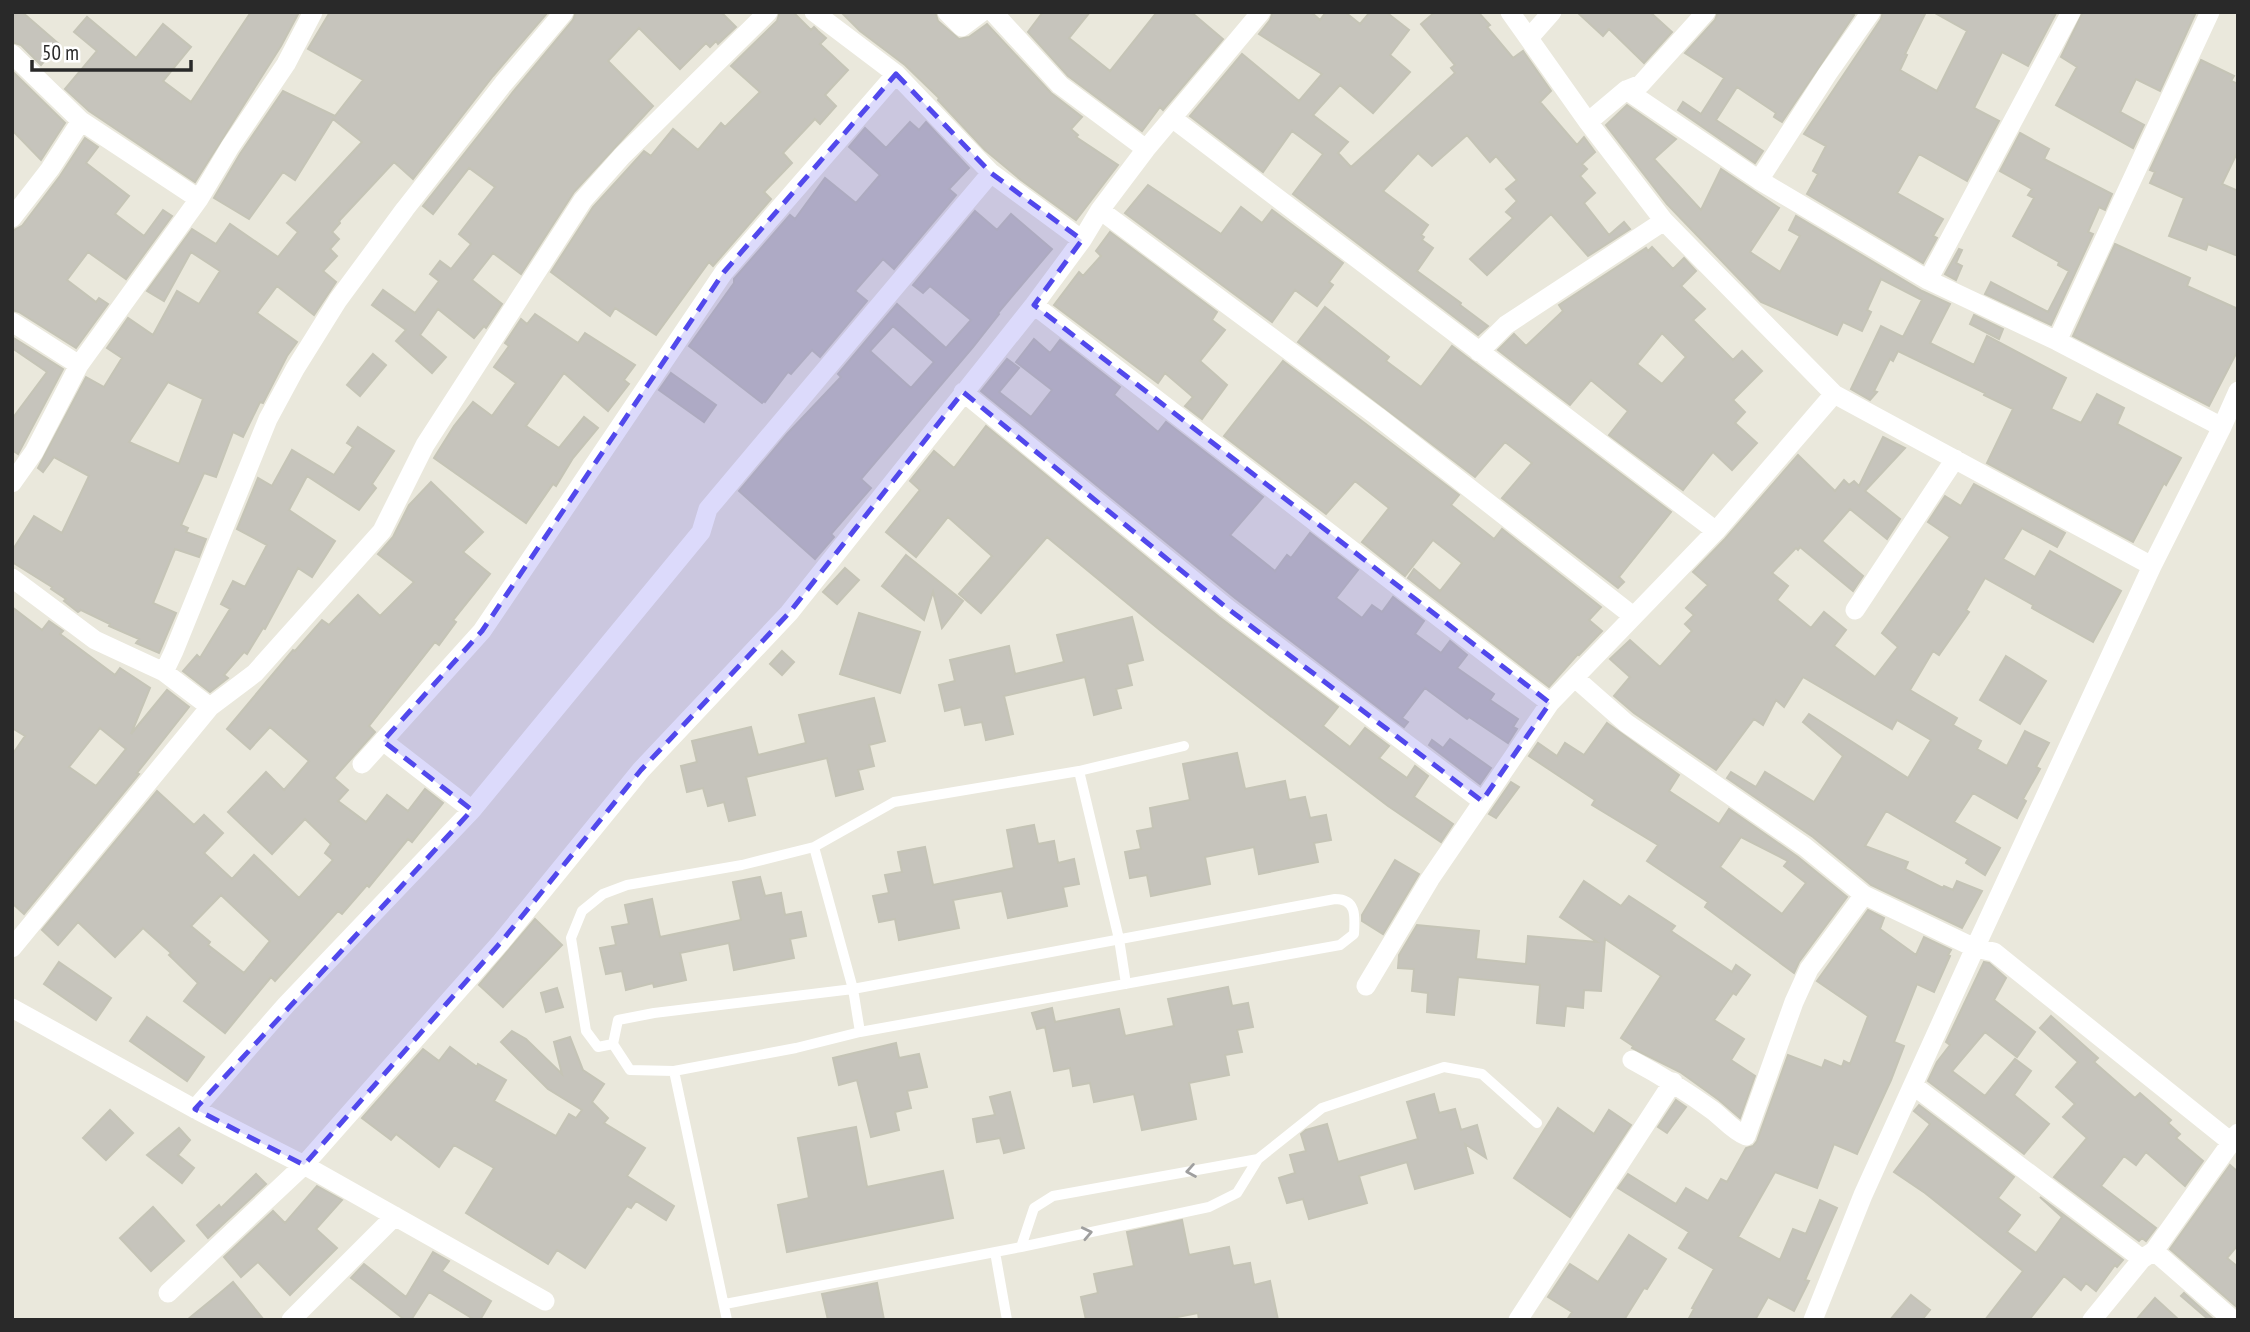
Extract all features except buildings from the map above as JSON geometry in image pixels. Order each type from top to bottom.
[{"type":"street","points":[[12,483],[34,452],[79,365],[199,199],[286,64],[313,12]]},
{"type":"street","points":[[164,672],[268,419],[295,369],[338,300],[405,209],[503,84],[564,12]]},
{"type":"street","points":[[12,948],[211,707],[255,673],[382,531],[425,445],[583,200],[622,156],[768,12]]},
{"type":"street","points":[[814,12],[896,74],[991,173],[1082,240]]},
{"type":"street","points":[[947,12],[962,27],[982,12]]},
{"type":"street","points":[[993,12],[1060,85],[1146,149]]},
{"type":"street","points":[[168,1293],[303,1165],[501,942],[641,770],[789,613],[1034,305],[1146,149],[1261,12]]},
{"type":"street","points":[[1510,12],[1588,122],[1664,222],[1834,394],[2152,566]]},
{"type":"street","points":[[1529,38],[1552,12]]},
{"type":"street","points":[[1588,122],[1626,90],[1641,84],[1706,12]]},
{"type":"street","points":[[1759,180],[1871,12]]},
{"type":"street","points":[[1928,280],[2071,12]]},
{"type":"street","points":[[2057,341],[2210,12]]},
{"type":"street","points":[[12,54],[81,121],[199,199]]},
{"type":"street","points":[[362,764],[482,631],[724,272],[896,74]]},
{"type":"street","points":[[1626,90],[1759,180],[1928,280],[2057,341],[2222,427]]},
{"type":"street","points":[[1172,118],[1716,531]]},
{"type":"street","points":[[12,218],[50,169],[81,121]]},
{"type":"street","points":[[195,1109],[286,1005],[472,810],[701,532],[708,509],[991,173]]},
{"type":"street","points":[[1100,210],[1377,416],[1633,616]]},
{"type":"street","points":[[1479,352],[1506,325],[1664,222]]},
{"type":"street","points":[[1034,305],[1550,703]]},
{"type":"street","points":[[12,322],[79,365]]},
{"type":"street","points":[[1813,1320],[1863,1195],[1975,948],[2152,566],[2238,391]]},
{"type":"street","points":[[963,392],[1227,608],[1482,802]]},
{"type":"street","points":[[1366,986],[1430,879],[1550,703],[1716,531],[1834,394]]},
{"type":"street","points":[[1855,610],[1955,459]]},
{"type":"street","points":[[12,578],[95,640],[164,672],[211,707]]},
{"type":"street","points":[[1575,678],[1626,723],[1805,847],[1864,895],[1975,948],[1994,952],[2234,1138],[2148,1255],[2092,1320]]},
{"type":"street","points":[[383,741],[472,810]]},
{"type":"street","points":[[1632,1060],[1673,1082],[1746,1136],[1794,1002],[1809,969],[1864,895]]},
{"type":"street","points":[[12,1008],[303,1165],[545,1301]]},
{"type":"street","points":[[1518,1320],[1673,1082]]},
{"type":"street","points":[[1914,1086],[2148,1255],[2233,1320]]},
{"type":"street","points":[[291,1320],[395,1216]]},
{"type":"lane","points":[[613,1044],[598,1047],[586,1031],[572,937],[582,911],[603,894],[627,885],[742,865],[814,847],[894,802],[1079,771],[1184,746]]},
{"type":"lane","points":[[1079,771],[1119,939],[1126,984]]},
{"type":"lane","points":[[814,847],[853,989],[860,1032]]},
{"type":"lane","points":[[1335,899],[1351,904],[1356,913],[1354,934],[1340,945],[860,1032],[796,1048],[674,1071],[630,1070],[613,1044],[618,1020],[654,1013],[853,989],[1119,939],[1335,899]]},
{"type":"lane","points":[[725,1304],[1021,1247],[1209,1207],[1237,1193],[1258,1159],[1322,1108],[1444,1068],[1482,1074],[1537,1123]]},
{"type":"lane","points":[[674,1071],[727,1320]]},
{"type":"lane","points":[[1021,1247],[1034,1208],[1053,1196],[1258,1159]]},
{"type":"lane","points":[[995,1252],[1007,1320]]},
{"type":"highlighted area","points":[[896,74],[991,173],[1082,240],[1034,305],[1550,703],[1482,801],[1227,608],[963,392],[789,613],[641,770],[501,942],[304,1165],[195,1109],[472,810],[383,741],[482,631],[724,272]]}]
